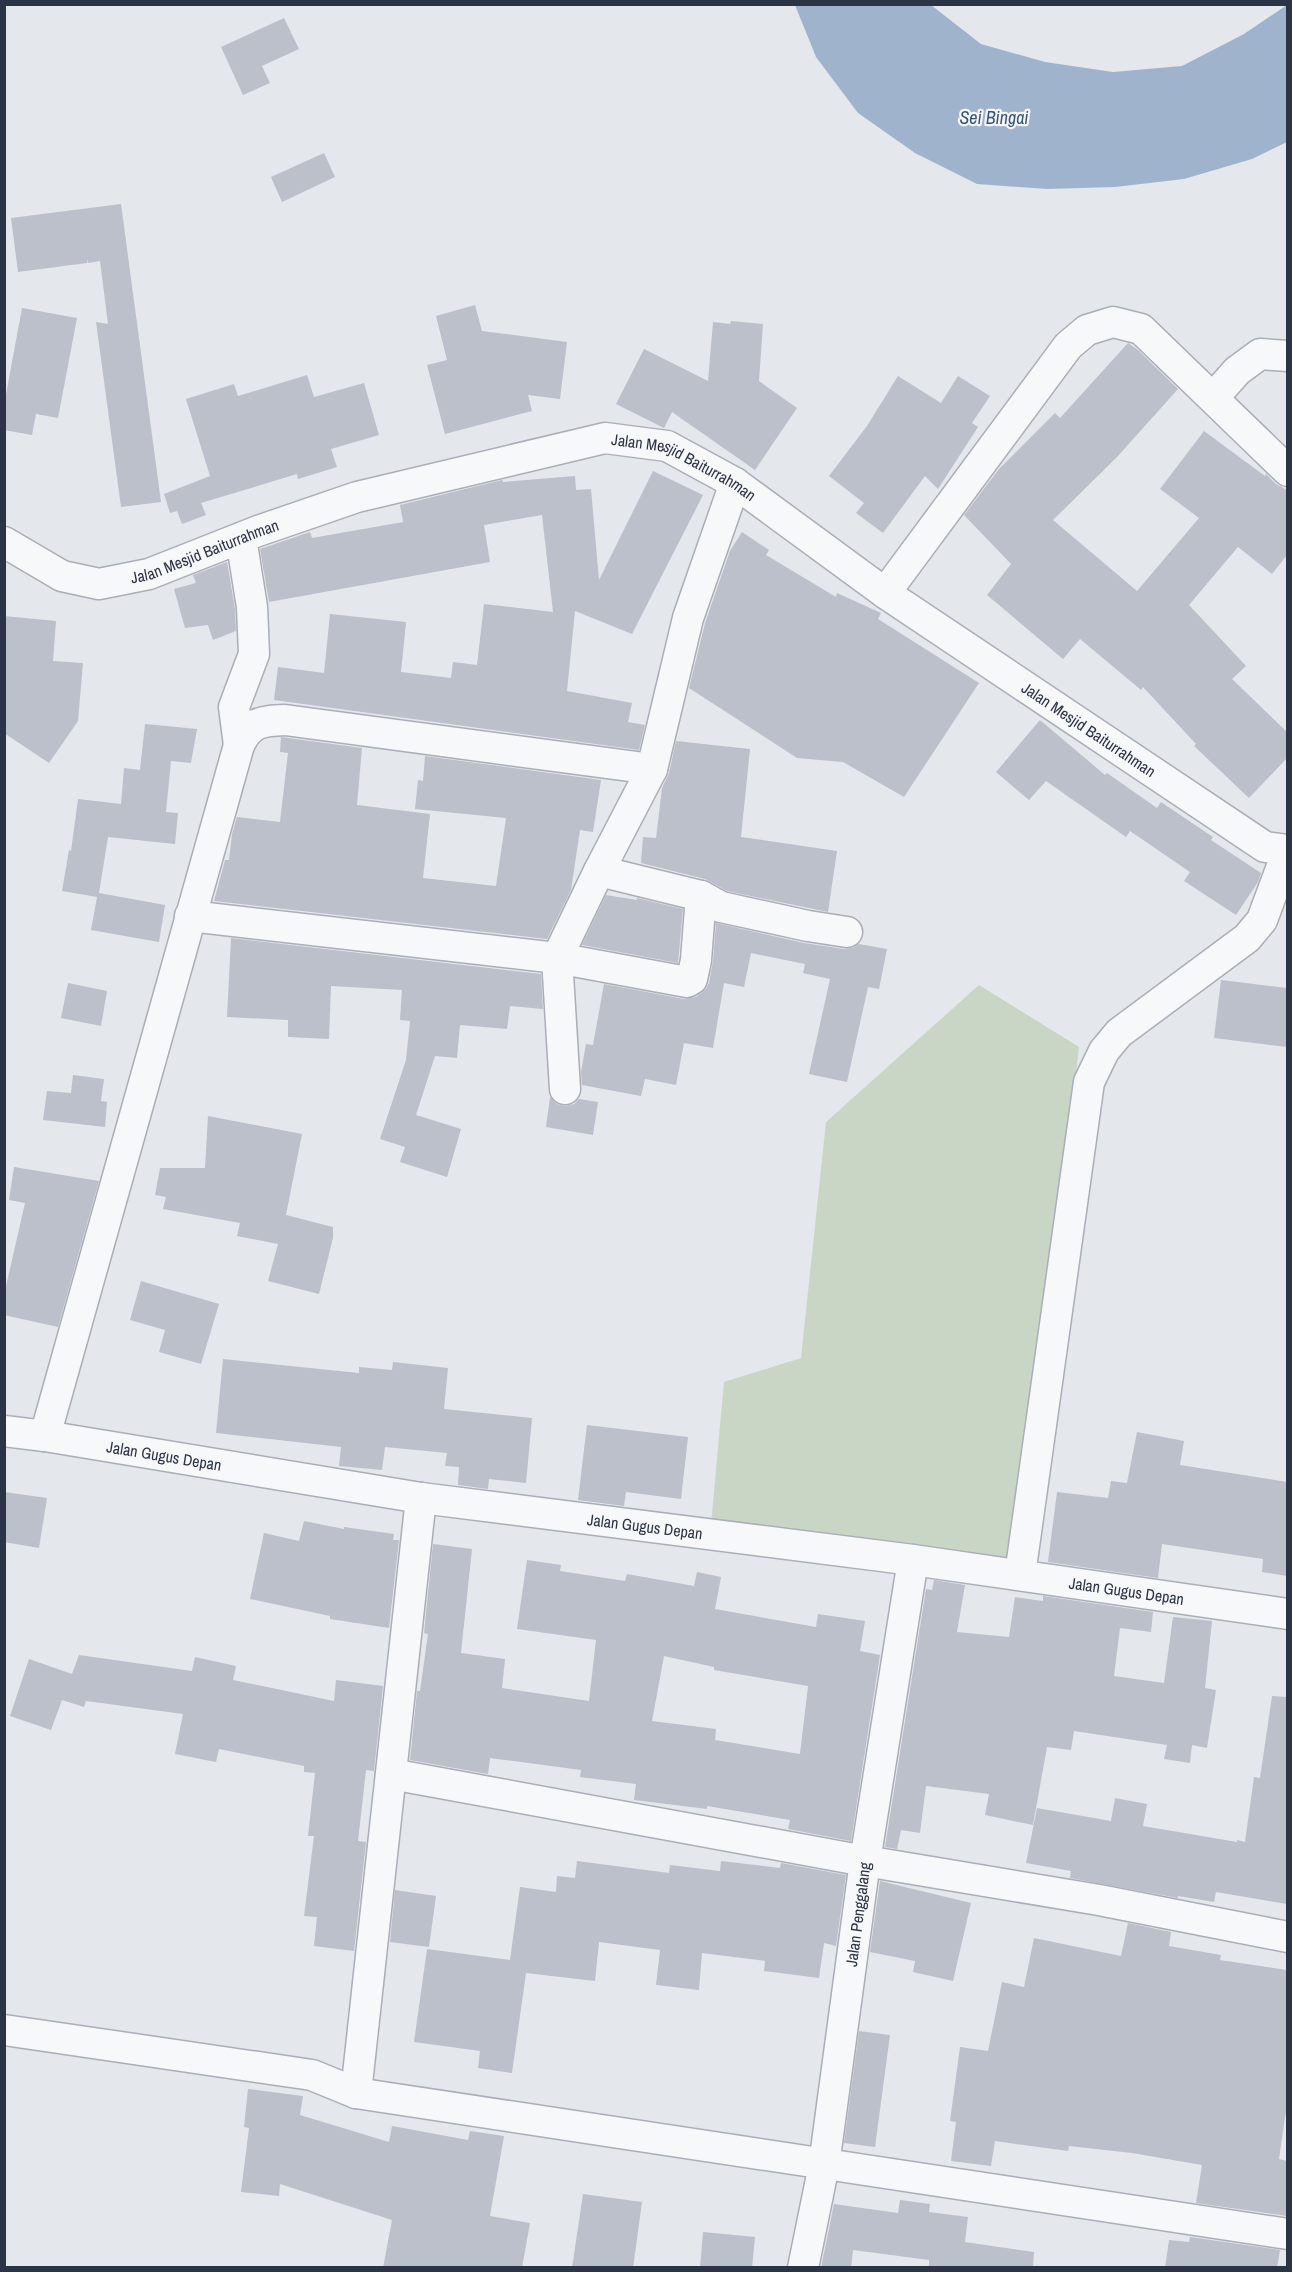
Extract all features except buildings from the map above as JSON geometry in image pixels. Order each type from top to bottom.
[{"type":"street","points":[[885,593],[1068,346],[1087,330],[1113,322],[1141,329],[1287,471]]},
{"type":"street","points":[[1213,398],[1236,371],[1260,354],[1287,356]]},
{"type":"street","name":"Jalan Mesjid Baiturrahman","points":[[4,542],[62,576],[99,584],[149,574],[241,538],[357,497],[604,438],[667,446],[735,483],[885,593],[1265,847],[1287,850]]},
{"type":"street","points":[[565,1089],[557,958],[598,871],[652,769],[688,618],[735,483]]},
{"type":"street","points":[[238,745],[234,707],[254,654],[252,607],[241,538]]},
{"type":"street","points":[[45,1436],[238,745],[251,726],[266,721],[285,720],[652,769]]},
{"type":"street","points":[[1020,1575],[1089,1082],[1104,1050],[1119,1033],[1247,938],[1262,920],[1287,850]]},
{"type":"street","points":[[598,871],[701,896],[721,907],[847,932]]},
{"type":"street","points":[[190,916],[557,958],[687,982],[692,979],[696,960],[701,896]]},
{"type":"street","name":"Jalan Gugus Depan","points":[[4,1431],[421,1498],[914,1560],[1287,1614]]},
{"type":"street","points":[[356,2093],[421,1498]]},
{"type":"street","name":"Jalan Penggalang","points":[[803,2268],[824,2165],[865,1861],[914,1560]]},
{"type":"street","points":[[391,1774],[865,1861],[1099,1900],[1287,1937]]},
{"type":"street","points":[[4,2030],[312,2075],[356,2093],[1287,2234]]},
{"type":"green space","points":[[979,985],[1079,1047],[1019,1564],[711,1525],[724,1382],[801,1358],[826,1122]]},
{"type":"water","name":"Sei Bingai","points":[[795,5],[931,5],[981,44],[1045,62],[1113,72],[1182,66],[1244,34],[1287,5],[1287,142],[1252,159],[1184,179],[1115,187],[1047,189],[977,184],[915,153],[858,113],[816,57]]}]
